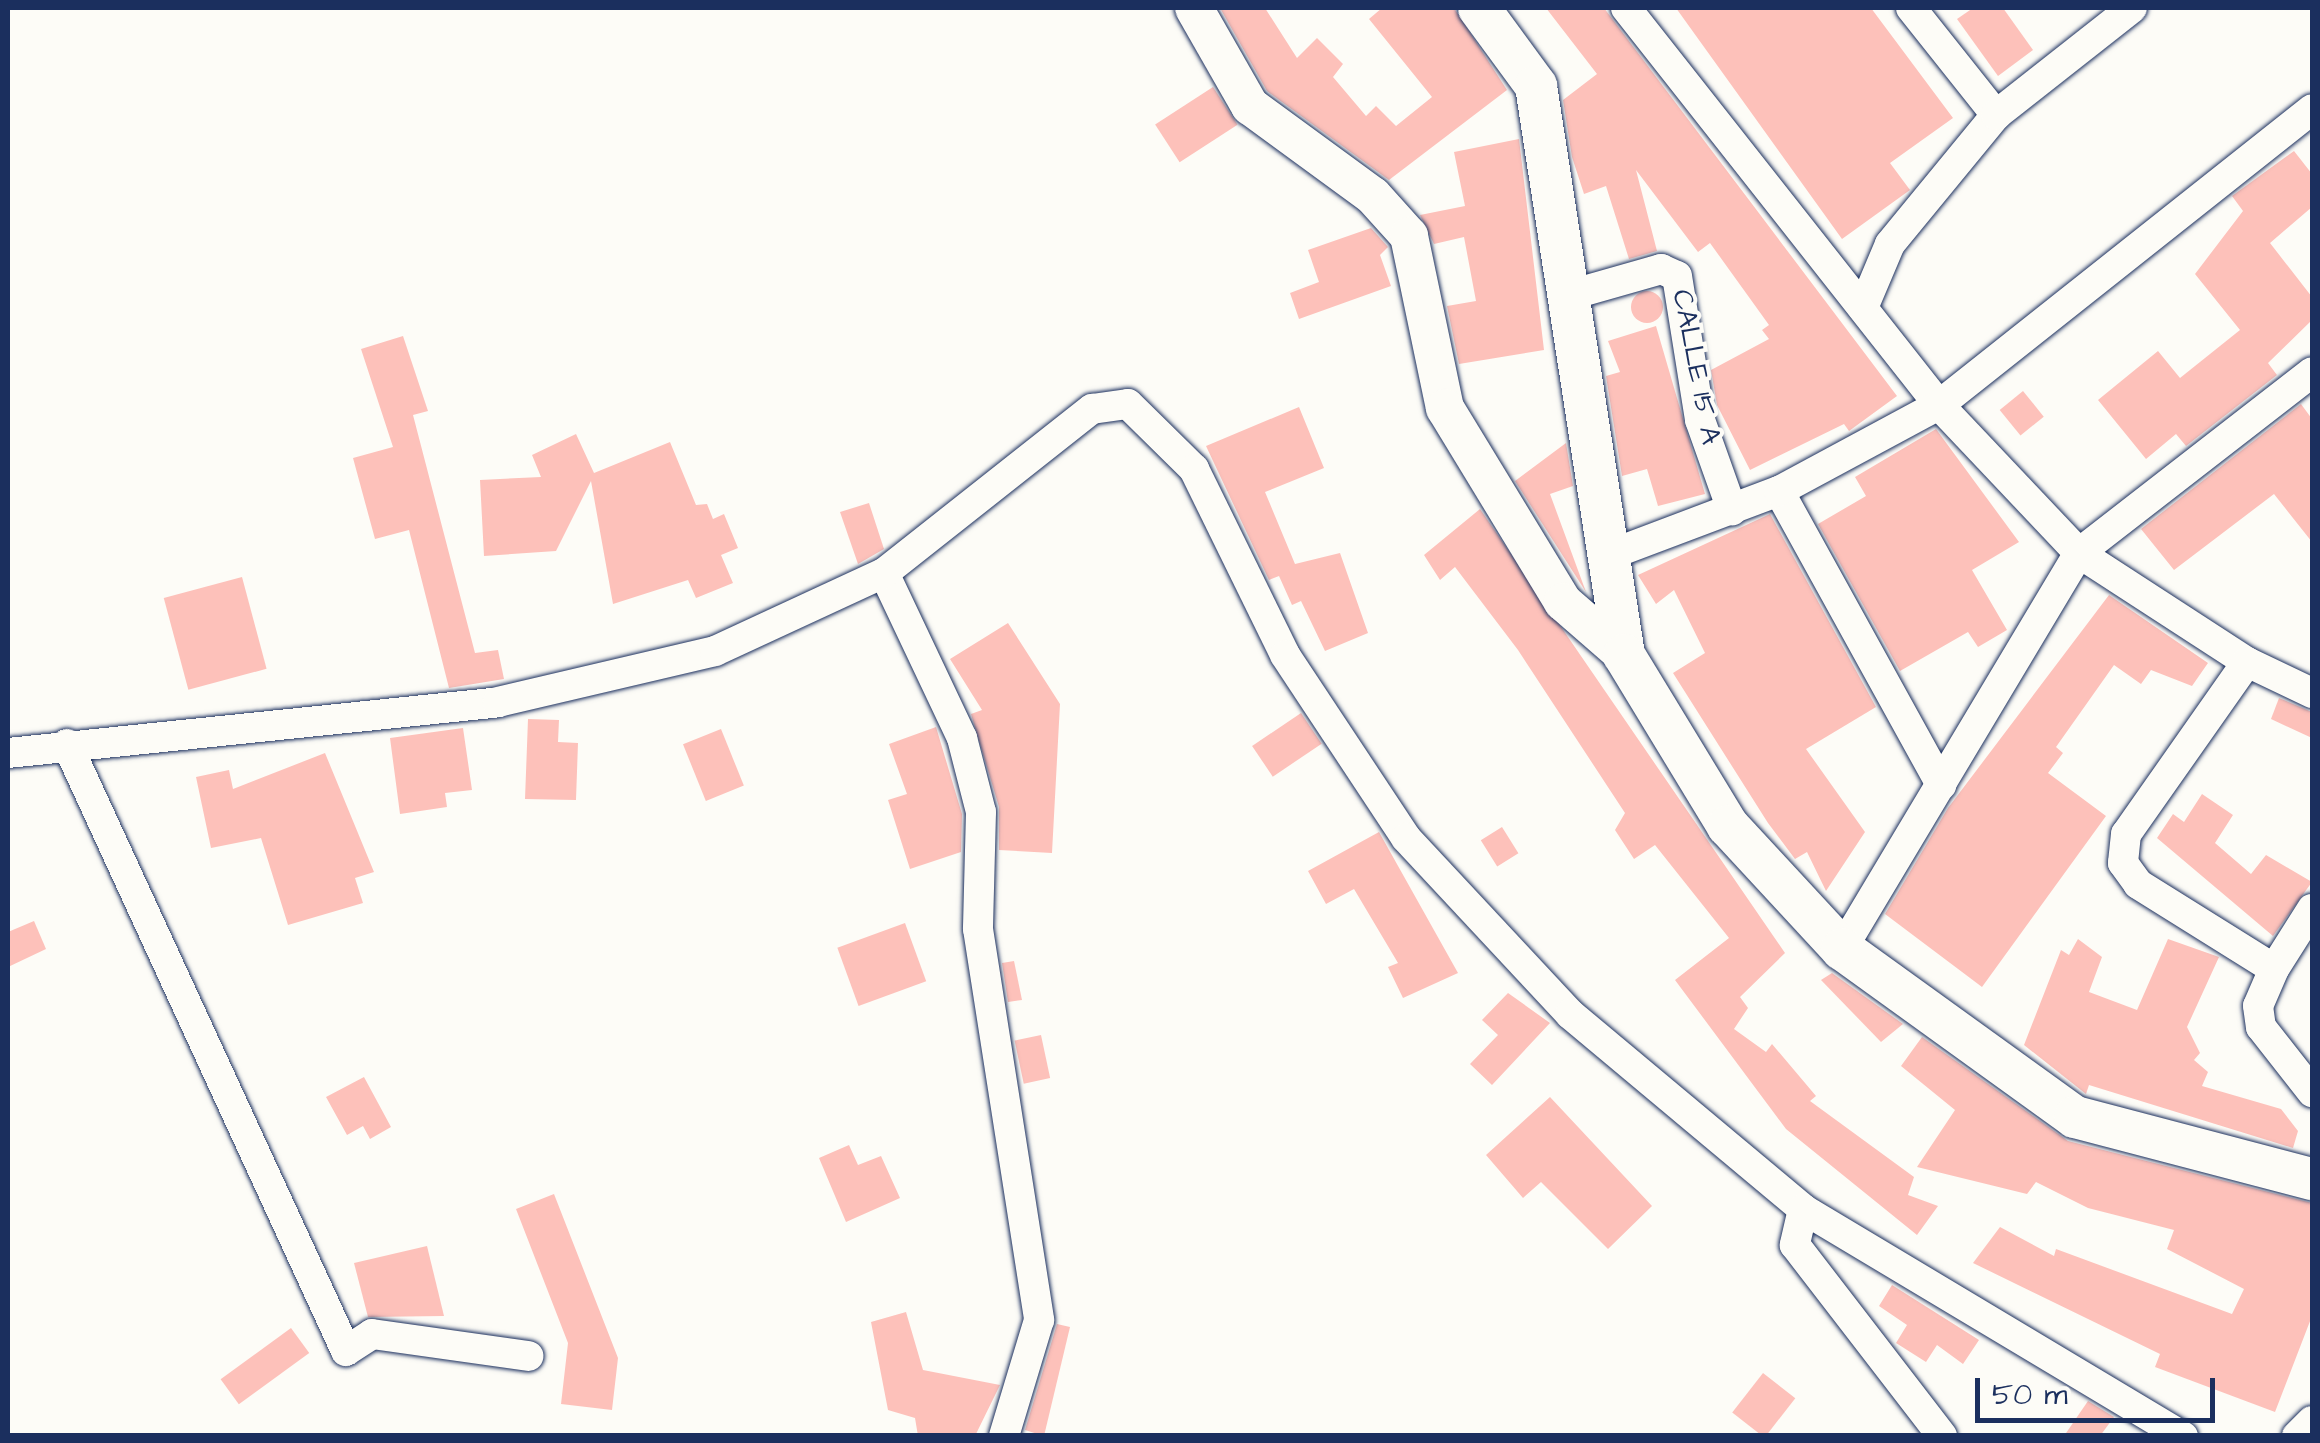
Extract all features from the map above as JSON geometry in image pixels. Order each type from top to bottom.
[{"type":"main road","points":[[1479,8],[1536,86],[1570,296],[1604,557],[1624,655],[1728,826],[1842,949],[2076,1118],[2312,1180]]},
{"type":"street","points":[[1194,8],[1250,106],[1373,196],[1409,236],[1444,408],[1563,602],[1624,655]]},
{"type":"street","points":[[1626,8],[1940,405],[2079,553],[2247,662],[2312,693]]},
{"type":"street","points":[[1911,8],[1996,115]]},
{"type":"street","points":[[1863,308],[1890,244],[1996,115],[2132,8]]},
{"type":"street","points":[[1604,557],[1779,491],[1940,405],[2312,109]]},
{"type":"street","name":"CALLE 15 A","points":[[1570,296],[1662,268],[1678,276],[1700,420],[1732,510]]},
{"type":"street","points":[[1842,949],[2079,553],[2312,372]]},
{"type":"street","points":[[8,752],[498,702],[715,651],[884,573],[1092,409],[1128,404],[1194,470],[1285,655],[1406,838],[1570,1014],[1803,1210],[2183,1436]]},
{"type":"street","points":[[1779,491],[1941,785]]},
{"type":"street","points":[[884,573],[962,738],[981,812],[978,929],[1039,1320],[1004,1436]]},
{"type":"street","points":[[2247,662],[2126,834],[2124,863],[2138,884],[2274,969]]},
{"type":"street","points":[[67,744],[346,1351],[372,1334],[528,1356]]},
{"type":"street","points":[[2312,909],[2274,969],[2258,1006],[2261,1027],[2312,1092]]},
{"type":"street","points":[[1803,1210],[1794,1245],[1942,1436]]},
{"type":"street","points":[[2297,1436],[2312,1421]]},
{"type":"building","points":[[1220,8],[1265,8],[1297,58],[1317,38],[1343,64],[1333,77],[1366,116],[1376,106],[1396,126],[1432,97],[1369,19],[1382,8],[1454,8],[1507,90],[1389,180],[1267,91]]},
{"type":"building","points":[[1546,8],[1604,8],[1897,396],[1849,431],[1844,424],[1750,470],[1717,405],[1711,370],[1769,339],[1762,330],[1769,325],[1710,243],[1698,252],[1636,170],[1657,251],[1629,259],[1606,186],[1584,194],[1572,157],[1563,100],[1597,74]]},
{"type":"building","points":[[1676,8],[1871,8],[1953,118],[1890,163],[1910,190],[1842,239]]},
{"type":"building","points":[[1973,8],[2003,8],[2033,50],[1998,76],[1957,19]]},
{"type":"building","points":[[1213,87],[1238,125],[1180,162],[1155,125]]},
{"type":"building","points":[[1519,139],[1544,350],[1459,364],[1447,306],[1476,301],[1464,237],[1434,244],[1420,215],[1465,206],[1454,152]]},
{"type":"building","points":[[2294,151],[2312,174],[2312,207],[2270,243],[2312,297],[2312,320],[2268,363],[2277,375],[2186,446],[2176,434],[2146,459],[2098,400],[2158,351],[2180,378],[2240,330],[2195,274],[2243,211],[2232,196]]},
{"type":"building","points":[[1371,228],[1388,247],[1380,255],[1391,286],[1299,319],[1290,293],[1319,282],[1308,250]]},
{"type":"building","points":[[1647,291],[1658,296],[1663,307],[1658,318],[1647,323],[1636,318],[1631,307],[1636,296]]},
{"type":"building","points":[[1656,326],[1705,494],[1658,506],[1647,469],[1622,476],[1606,376],[1620,372],[1608,341]]},
{"type":"building","points":[[403,336],[428,411],[413,415],[475,653],[498,650],[504,679],[449,688],[409,530],[375,539],[353,458],[393,447],[361,349]]},
{"type":"building","points":[[2023,391],[2044,417],[2020,436],[2000,410]]},
{"type":"building","points":[[2301,404],[2312,419],[2312,542],[2274,494],[2174,570],[2141,529]]},
{"type":"building","points":[[1299,407],[1324,468],[1265,492],[1295,564],[1340,553],[1368,633],[1325,651],[1301,601],[1292,605],[1279,576],[1269,580],[1206,446]]},
{"type":"building","points":[[1936,429],[2019,542],[1972,570],[2007,630],[1978,647],[1968,632],[1900,671],[1818,524],[1866,496],[1855,477]]},
{"type":"building","points":[[576,434],[594,473],[670,442],[696,505],[707,504],[713,519],[724,514],[738,548],[721,555],[733,583],[696,598],[688,580],[613,604],[591,481],[556,551],[484,556],[480,480],[541,477],[532,455]]},
{"type":"building","points":[[1566,443],[1573,486],[1550,494],[1586,592],[1515,481]]},
{"type":"building","points":[[869,503],[884,549],[858,564],[840,512]]},
{"type":"building","points":[[1480,509],[1785,953],[1740,997],[1748,1008],[1734,1029],[1766,1052],[1772,1044],[1816,1096],[1810,1101],[1914,1177],[1908,1195],[1938,1206],[1917,1235],[1786,1129],[1675,980],[1729,938],[1655,845],[1634,859],[1615,830],[1625,813],[1518,650],[1455,567],[1440,580],[1424,555]]},
{"type":"building","points":[[1770,514],[1876,707],[1806,749],[1865,832],[1826,891],[1807,852],[1795,859],[1768,823],[1673,673],[1705,653],[1674,590],[1656,604],[1638,575]]},
{"type":"building","points":[[242,577],[267,669],[188,690],[164,598]]},
{"type":"building","points":[[2109,595],[2208,663],[2192,686],[2151,670],[2141,684],[2114,665],[2056,747],[2063,753],[2048,773],[2106,816],[1982,987],[1885,914],[1948,808]]},
{"type":"building","points":[[1008,623],[1060,704],[1052,853],[999,850],[999,807],[971,714],[982,710],[950,659]]},
{"type":"building","points":[[2279,698],[2312,712],[2312,738],[2271,719]]},
{"type":"building","points":[[1301,713],[1322,744],[1273,777],[1252,746]]},
{"type":"building","points":[[528,719],[559,720],[558,742],[578,743],[576,800],[525,799]]},
{"type":"building","points":[[936,727],[962,814],[961,852],[910,869],[888,800],[907,794],[889,744]]},
{"type":"building","points":[[463,728],[472,790],[445,793],[447,807],[400,814],[390,738]]},
{"type":"building","points":[[721,729],[744,786],[706,801],[683,744]]},
{"type":"building","points":[[325,753],[374,872],[355,878],[363,903],[288,925],[261,838],[211,848],[196,777],[229,770],[233,789]]},
{"type":"building","points":[[2202,794],[2233,815],[2215,843],[2251,874],[2266,855],[2312,882],[2273,936],[2157,838],[2173,814],[2184,822]]},
{"type":"building","points":[[1502,827],[1518,853],[1497,867],[1481,840]]},
{"type":"building","points":[[1379,832],[1458,973],[1403,998],[1388,967],[1398,963],[1354,889],[1326,904],[1308,871]]},
{"type":"building","points":[[34,921],[46,949],[8,967],[8,932]]},
{"type":"building","points":[[905,923],[926,981],[859,1006],[837,948]]},
{"type":"building","points":[[2078,939],[2102,957],[2089,992],[2137,1010],[2168,939],[2219,957],[2187,1027],[2200,1053],[2194,1060],[2208,1072],[2202,1086],[2281,1109],[2298,1131],[2293,1148],[2089,1085],[2086,1094],[2024,1045],[2061,950],[2069,955]]},
{"type":"building","points":[[1014,961],[1022,1000],[1008,1002],[1002,963]]},
{"type":"building","points":[[1832,973],[1903,1024],[1881,1042],[1821,980]]},
{"type":"building","points":[[1508,993],[1550,1023],[1492,1085],[1470,1064],[1498,1035],[1482,1020]]},
{"type":"building","points":[[1041,1035],[1050,1078],[1024,1084],[1015,1041]]},
{"type":"building","points":[[1922,1037],[2068,1141],[2312,1203],[2312,1316],[2275,1412],[2155,1367],[2160,1354],[1973,1263],[2000,1227],[2054,1256],[2056,1249],[2232,1314],[2244,1289],[2167,1249],[2174,1230],[2088,1208],[2036,1182],[2027,1194],[1917,1167],[1955,1110],[1901,1066]]},
{"type":"building","points":[[364,1077],[391,1127],[370,1139],[363,1126],[347,1135],[326,1097]]},
{"type":"building","points":[[1550,1097],[1652,1206],[1608,1249],[1541,1182],[1523,1198],[1486,1155]]},
{"type":"building","points":[[849,1145],[858,1165],[881,1156],[900,1198],[846,1222],[819,1158]]},
{"type":"building","points":[[554,1194],[618,1358],[612,1410],[561,1404],[568,1343],[516,1209]]},
{"type":"building","points":[[427,1246],[444,1316],[368,1317],[354,1263]]},
{"type":"building","points":[[1892,1285],[1979,1340],[1963,1364],[1937,1345],[1926,1362],[1896,1343],[1907,1325],[1879,1306]]},
{"type":"building","points":[[906,1312],[923,1370],[1000,1385],[975,1436],[918,1436],[915,1418],[888,1410],[871,1322]]},
{"type":"building","points":[[1057,1324],[1070,1327],[1044,1436],[1025,1430]]},
{"type":"building","points":[[291,1328],[309,1353],[239,1404],[221,1379]]},
{"type":"building","points":[[1763,1373],[1795,1398],[1766,1436],[1732,1412]]},
{"type":"building","points":[[2088,1401],[2114,1417],[2100,1436],[2064,1436]]}]
